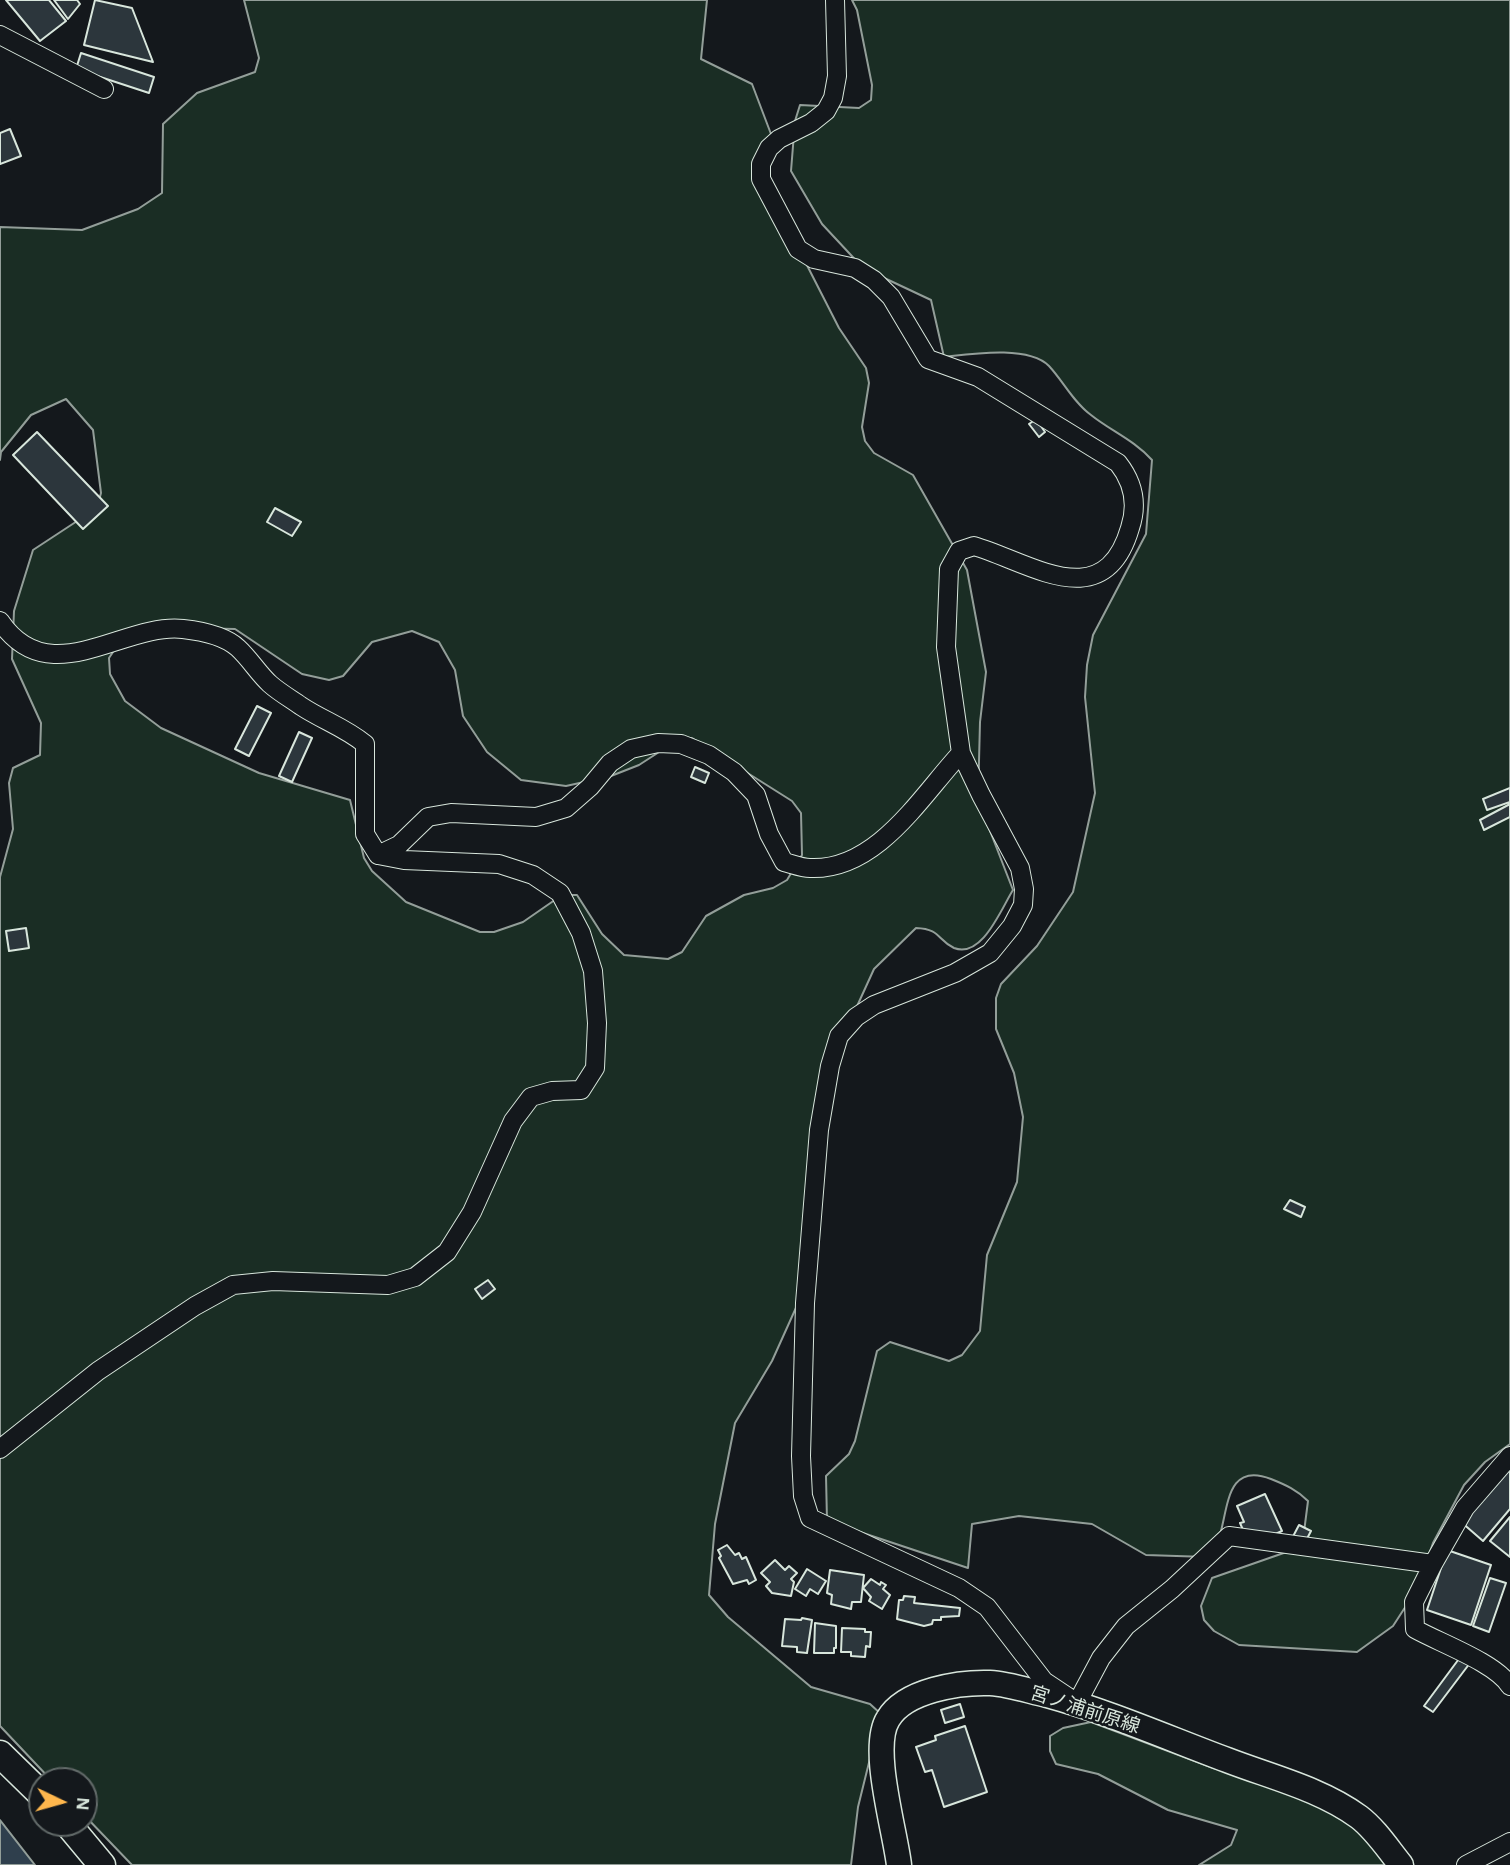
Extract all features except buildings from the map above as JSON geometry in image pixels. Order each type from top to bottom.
[{"type":"main road","name":"宮ノ浦前原線","points":[[899,1865],[896,1835],[883,1779],[882,1742],[888,1719],[905,1702],[930,1691],[991,1683],[1077,1703],[1322,1795],[1360,1818],[1401,1865]]},
{"type":"main road","points":[[0,1754],[28,1781]]},
{"type":"main road","points":[[79,1837],[102,1865]]},
{"type":"street","points":[[835,0],[837,76],[833,98],[819,117],[779,139],[769,148],[761,164],[761,178],[798,249],[814,260],[855,268],[874,280],[891,297],[928,359],[978,377],[1118,463],[1130,478],[1134,499],[1132,524],[1125,546],[1110,566],[1088,579],[1037,570],[974,546],[959,551],[950,569],[946,647],[961,752],[1020,868],[1024,889],[1023,905],[1012,926],[990,953],[955,974],[874,1005],[856,1017],[839,1036],[830,1066],[819,1130],[805,1303],[801,1456],[803,1496],[810,1518],[959,1588],[987,1607],[1044,1681],[1077,1703],[1101,1658],[1126,1626],[1172,1589],[1229,1536],[1433,1564]]},
{"type":"street","points":[[0,35],[104,89]]},
{"type":"street","points":[[0,621],[26,646],[56,655],[95,649],[154,631],[181,628],[209,634],[236,646],[270,684],[303,708],[347,730],[365,744],[365,834],[378,855],[404,860],[499,864],[533,875],[560,893],[581,933],[593,971],[597,1023],[595,1068],[581,1090],[552,1091],[531,1097],[513,1121],[472,1212],[447,1252],[415,1277],[388,1285],[273,1281],[233,1285],[195,1306],[98,1371],[0,1449]]},
{"type":"street","points":[[378,855],[399,845],[428,817],[451,813],[536,817],[566,808],[590,787],[610,763],[631,749],[658,743],[681,744],[709,755],[734,772],[756,795],[769,834],[784,862],[809,868],[835,867],[862,855],[886,836],[913,810],[961,752]]},
{"type":"street","points":[[1510,1456],[1465,1508],[1414,1602],[1415,1629],[1480,1662],[1505,1678],[1510,1686]]},
{"type":"street","points":[[1466,1865],[1510,1842]]},
{"type":"green space","points":[[244,0],[707,0],[701,59],[752,84],[771,134],[769,176],[790,232],[839,328],[866,368],[869,383],[862,427],[865,441],[874,453],[913,475],[967,570],[986,672],[980,722],[978,800],[1013,890],[990,930],[973,946],[954,948],[930,930],[916,928],[874,969],[832,1061],[804,1290],[772,1361],[735,1423],[715,1524],[709,1595],[728,1617],[811,1687],[870,1704],[881,1714],[858,1807],[851,1865],[132,1865],[98,1830],[98,1767],[39,1767],[0,1726],[0,877],[13,829],[9,783],[13,768],[40,755],[41,723],[12,659],[14,611],[33,550],[97,508],[101,493],[93,430],[66,399],[31,415],[1,452],[0,460],[0,227],[82,230],[138,209],[162,193],[163,124],[197,93],[255,72],[259,58]],"holes":[[[144,627],[235,629],[302,674],[329,680],[343,676],[372,642],[412,631],[439,642],[455,670],[463,716],[487,752],[521,780],[566,786],[611,776],[639,765],[673,743],[692,738],[792,801],[801,813],[802,855],[787,880],[773,888],[744,895],[706,916],[682,952],[668,959],[624,955],[602,934],[577,895],[562,895],[523,922],[494,932],[480,932],[406,902],[372,871],[364,858],[350,800],[259,773],[161,728],[125,701],[110,674],[109,658],[117,646]]]},
{"type":"green space","points":[[852,0],[1510,0],[1510,1444],[1485,1462],[1464,1485],[1433,1543],[1417,1589],[1393,1626],[1357,1652],[1239,1645],[1214,1631],[1204,1620],[1201,1606],[1212,1578],[1298,1548],[1304,1532],[1308,1501],[1291,1488],[1255,1475],[1244,1477],[1236,1484],[1217,1544],[1207,1557],[1146,1555],[1092,1524],[1019,1516],[972,1524],[968,1568],[827,1521],[826,1476],[849,1454],[855,1441],[877,1351],[890,1342],[949,1361],[962,1355],[980,1331],[987,1255],[1017,1182],[1023,1117],[1014,1073],[996,1029],[996,998],[1001,984],[1037,946],[1073,892],[1095,793],[1085,697],[1087,665],[1093,635],[1146,534],[1152,460],[1085,410],[1049,366],[1040,359],[999,352],[944,357],[931,300],[863,268],[822,224],[791,171],[795,121],[800,105],[859,108],[871,100],[872,85],[857,10]]},
{"type":"green space","points":[[1091,1722],[1213,1768],[1320,1797],[1403,1865],[1199,1865],[1231,1845],[1237,1830],[1168,1810],[1098,1774],[1056,1764],[1050,1751],[1050,1736],[1063,1728]]},
{"type":"water","points":[[0,1820],[35,1865],[0,1865]]}]
